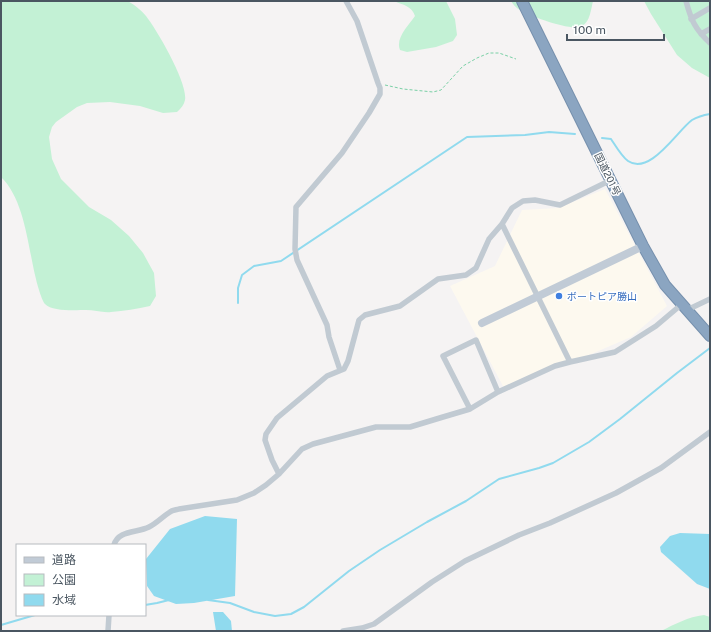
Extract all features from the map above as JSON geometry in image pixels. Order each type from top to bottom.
[{"type":"highway","name":"国道201号","points":[[522,1],[642,246],[665,285],[710,336]]},
{"type":"street","points":[[340,370],[329,337],[327,325],[297,260],[295,249],[296,207],[342,153],[380,94],[380,88],[357,21],[346,1]]},
{"type":"street","points":[[686,1],[691,18],[701,34],[710,43]]},
{"type":"street","points":[[691,18],[710,8]]},
{"type":"street","points":[[701,34],[710,29]]},
{"type":"street","points":[[279,474],[265,440],[266,434],[278,418],[327,376],[344,369],[348,361],[359,320],[364,315],[400,306],[438,279],[466,275],[476,268],[489,239],[502,224],[512,208],[523,201],[535,200],[560,205],[611,180]]},
{"type":"street","points":[[502,224],[570,362]]},
{"type":"street","points":[[482,323],[642,246]]},
{"type":"street","points":[[114,544],[118,537],[149,527],[158,522],[170,511],[245,498],[266,486],[302,449],[313,444],[376,426],[410,427],[470,409],[498,392],[555,366],[615,352],[685,307],[710,299]]},
{"type":"street","points":[[470,409],[443,356],[476,340],[498,392]]},
{"type":"street","points":[[343,631],[362,628],[374,624],[432,582],[465,561],[622,489],[661,468],[710,432]]},
{"type":"street","points":[[108,631],[109,616]]},
{"type":"path","points":[[378,83],[403,89],[433,92],[441,90],[463,66],[489,53],[499,53],[516,59]]},
{"type":"shaded area","name":"ボートピア勝山","points":[[605,189],[667,306],[631,337],[568,364],[504,388],[450,286],[495,266],[522,210],[558,208]]},
{"type":"green space","points":[[1,1],[127,1],[137,7],[146,16],[171,57],[185,92],[185,102],[177,112],[163,113],[140,106],[110,102],[87,103],[77,107],[56,122],[52,127],[49,137],[52,159],[61,179],[89,207],[111,220],[129,236],[143,253],[154,273],[156,296],[150,306],[105,312],[59,309],[48,307],[44,302],[37,281],[21,211],[9,187],[1,177]]},
{"type":"green space","points":[[394,1],[446,1],[455,19],[457,35],[453,41],[436,47],[407,52],[400,50],[399,41],[401,36],[415,16],[412,10]]},
{"type":"green space","points":[[511,1],[593,1],[587,22],[582,26],[570,27],[532,16],[519,9]]},
{"type":"green space","points":[[644,1],[710,1],[710,78],[692,68],[677,55]]},
{"type":"green space","points":[[704,615],[710,617],[710,631],[661,631],[687,619]]},
{"type":"water","points":[[205,516],[237,519],[235,596],[194,603],[176,604],[154,596],[147,586],[146,559],[170,529]]},
{"type":"water","points":[[680,533],[710,534],[710,589],[697,584],[661,552],[660,547],[670,536]]},
{"type":"water","points":[[213,612],[223,612],[231,621],[232,631],[216,631]]},
{"type":"waterway","points":[[602,138],[611,139],[621,154],[628,161],[636,164],[654,158],[692,120],[710,114]]},
{"type":"waterway","points":[[238,303],[238,288],[242,275],[254,266],[281,261],[467,137],[525,135],[549,132],[575,134]]},
{"type":"waterway","points":[[208,600],[230,603],[254,612],[275,616],[291,614],[304,607],[349,571],[380,550],[466,501],[499,479],[553,463],[589,442],[710,348]]},
{"type":"waterway","points":[[146,605],[169,600]]},
{"type":"waterway","points":[[1,625],[32,616]]},
{"type":"place","name":"ボートピア勝山","points":[[559,296]]}]
